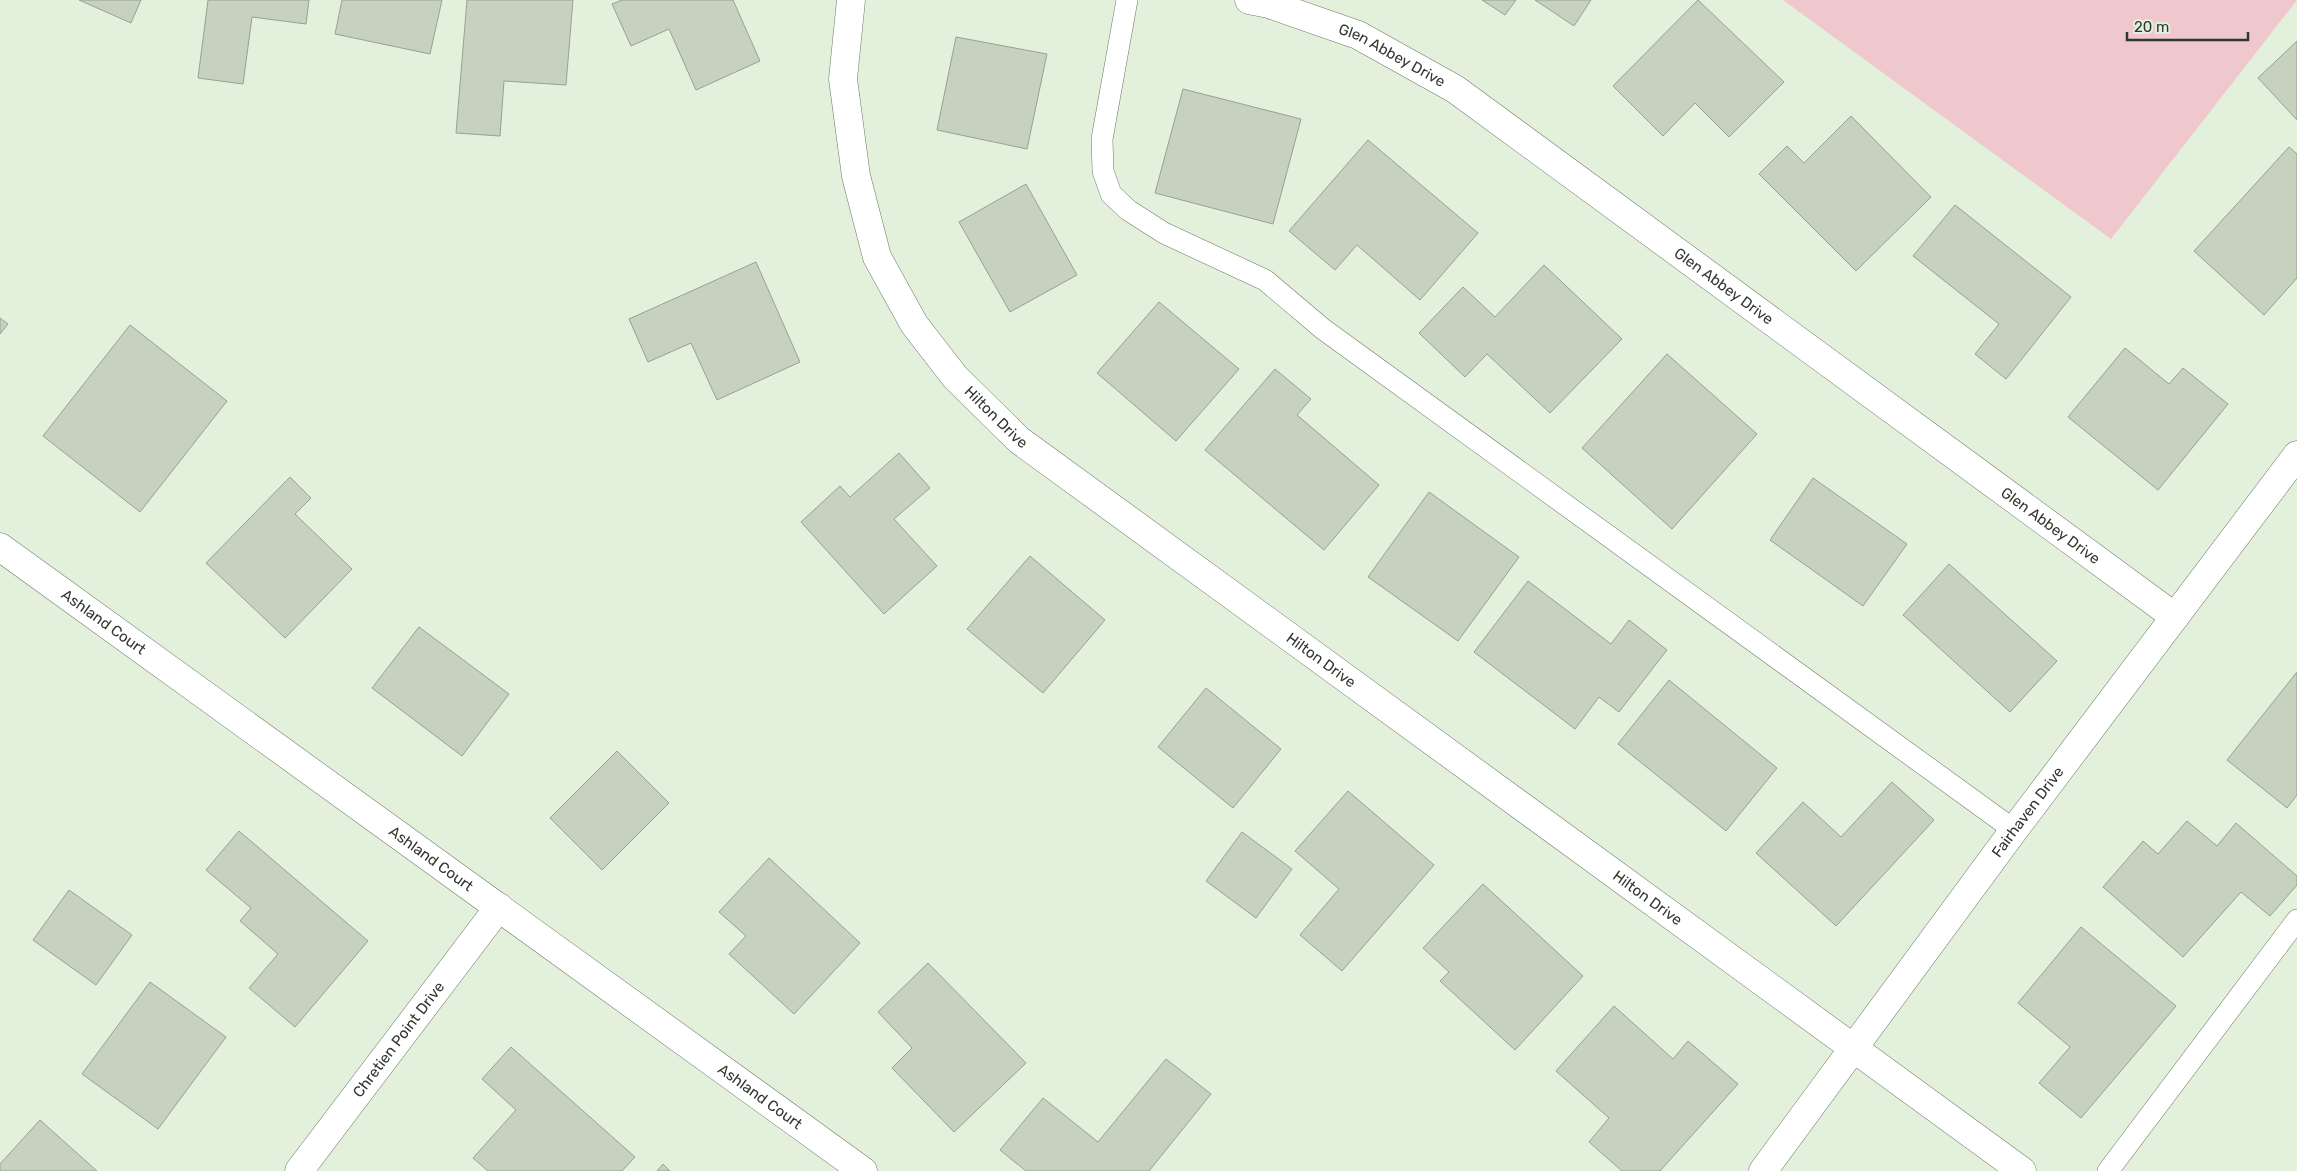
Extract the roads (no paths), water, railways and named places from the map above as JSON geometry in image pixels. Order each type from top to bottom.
[{"type":"street","name":"Hilton Drive","points":[[851,0],[843,79],[856,176],[877,257],[914,324],[955,377],[1019,440],[2022,1171]]},
{"type":"street","name":"Glen Abbey Drive","points":[[1249,0],[1268,4],[1358,35],[1455,90],[2175,617]]},
{"type":"street","name":"Fairhaven Drive","points":[[1763,1171],[2014,830],[2297,455]]},
{"type":"street","name":"Ashland Court","points":[[0,547],[863,1171]]},
{"type":"street","name":"Chretien Point Drive","points":[[299,1171],[499,907]]},
{"type":"lane","points":[[1127,0],[1102,139],[1103,171],[1111,194],[1128,210],[1164,233],[1265,280],[1323,329],[2014,830]]},
{"type":"lane","points":[[2108,1171],[2297,920]]}]
